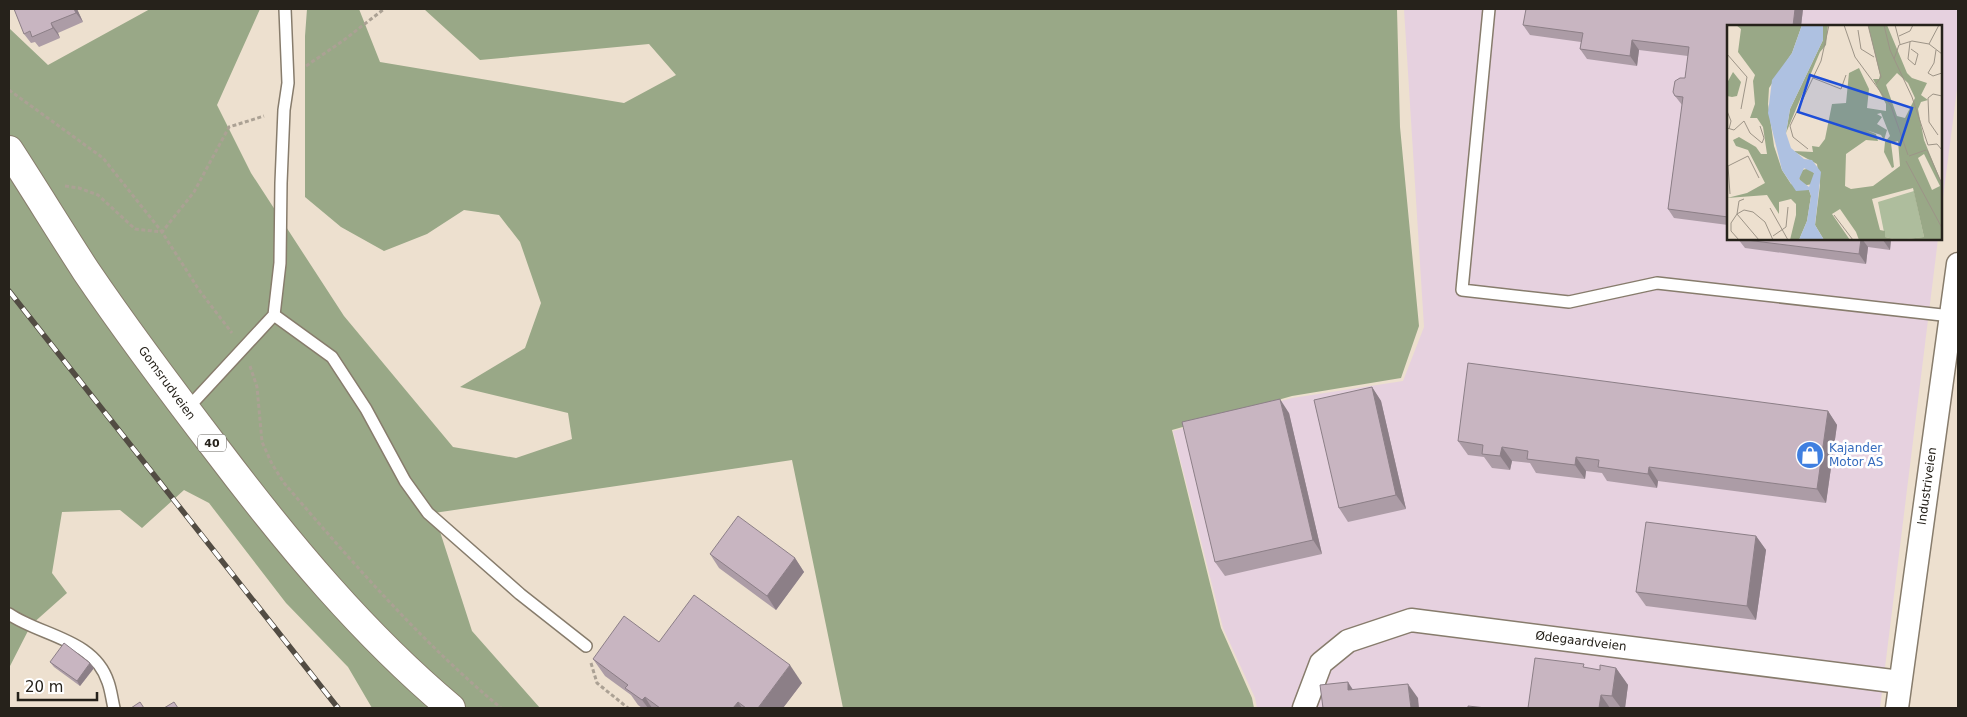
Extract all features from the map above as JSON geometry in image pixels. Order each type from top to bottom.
[{"type":"main road","name":"Gomsrudveien","points":[[9,150],[87,271],[186,410],[261,507],[320,577],[370,632],[451,708]]},
{"type":"street","name":"Industriveien","points":[[1897,708],[1958,264]]},
{"type":"street","name":"Ødegaardveien","points":[[1304,708],[1321,662],[1348,641],[1411,620],[1900,682]]},
{"type":"lane","points":[[186,410],[274,315],[280,263],[284,110],[288,83],[285,9]]},
{"type":"lane","points":[[1489,9],[1462,290],[1569,302],[1657,283],[1951,316]]},
{"type":"lane","points":[[274,315],[332,357],[366,410],[405,481],[428,513],[520,594],[586,646]]},
{"type":"lane","points":[[9,614],[76,645],[97,661],[108,681],[114,708]]},
{"type":"path","points":[[288,83],[310,62],[344,40],[384,9]]},
{"type":"path","points":[[9,90],[103,158],[162,232],[199,290],[244,348],[257,387],[262,442],[272,464],[284,483],[374,587],[430,645],[501,708]]},
{"type":"path","points":[[162,232],[194,192],[229,127],[284,110]]},
{"type":"path","points":[[59,186],[79,188],[98,196],[135,229],[162,232]]},
{"type":"path","points":[[586,646],[597,683],[628,708]]},
{"type":"shaded area","points":[[1404,9],[1958,9],[1958,82],[1942,205],[1942,25],[1727,25],[1727,240],[1938,240],[1880,708],[1257,708],[1255,698],[1223,628],[1173,431],[1292,398],[1403,381],[1424,327]]},
{"type":"green space","points":[[150,9],[260,9],[217,105],[251,173],[344,316],[453,447],[516,458],[572,439],[568,413],[460,387],[525,348],[541,303],[520,242],[499,215],[464,210],[427,234],[384,251],[341,227],[305,197],[305,36],[307,9],[359,9],[380,62],[624,103],[676,75],[649,44],[480,60],[424,9],[1397,9],[1400,127],[1419,326],[1401,378],[1292,396],[1172,430],[1221,628],[1252,698],[1254,708],[843,708],[792,460],[434,513],[472,631],[540,708],[372,708],[348,667],[286,603],[209,503],[184,490],[142,528],[120,510],[62,512],[52,573],[67,593],[31,625],[9,668],[9,28],[48,65]]},
{"type":"building","points":[[14,9],[74,9],[76,13],[51,23],[53,28],[32,37],[30,31],[24,34]]},
{"type":"building","points":[[1526,9],[1795,9],[1793,25],[1727,25],[1727,217],[1668,209],[1683,97],[1675,96],[1673,92],[1675,81],[1685,78],[1689,47],[1632,40],[1630,56],[1580,49],[1583,33],[1523,25]]},
{"type":"building","points":[[1746,240],[1861,240],[1859,254]]},
{"type":"building","points":[[1468,363],[1828,411],[1817,489],[1649,467],[1648,474],[1598,467],[1599,460],[1576,457],[1575,465],[1527,459],[1528,451],[1502,447],[1500,456],[1482,454],[1483,445],[1458,441]]},
{"type":"building","points":[[1372,387],[1396,495],[1339,508],[1314,400]]},
{"type":"building","points":[[1280,399],[1313,540],[1215,562],[1182,422]]},
{"type":"building","points":[[738,516],[795,558],[767,596],[710,554]]},
{"type":"building","points":[[1646,522],[1756,536],[1747,606],[1636,592]]},
{"type":"building","points":[[694,595],[790,665],[758,708],[746,708],[738,702],[733,708],[660,708],[645,697],[642,700],[625,688],[628,685],[593,659],[624,616],[659,642]]},
{"type":"building","points":[[64,643],[90,663],[77,681],[50,662]]},
{"type":"building","points":[[1535,658],[1584,664],[1583,667],[1600,670],[1600,665],[1616,668],[1612,696],[1601,695],[1599,708],[1528,708]]},
{"type":"building","points":[[1348,682],[1348,690],[1408,684],[1411,708],[1323,708],[1320,685]]},
{"type":"building","points":[[140,702],[144,708],[131,708]]},
{"type":"building","points":[[174,702],[178,708],[164,708]]},
{"type":"building","points":[[1468,706],[1486,708],[1468,708]]},
{"type":"railway","points":[[9,291],[338,708]]},
{"type":"place","name":"Kajander Motor AS","points":[[1810,455]]}]
